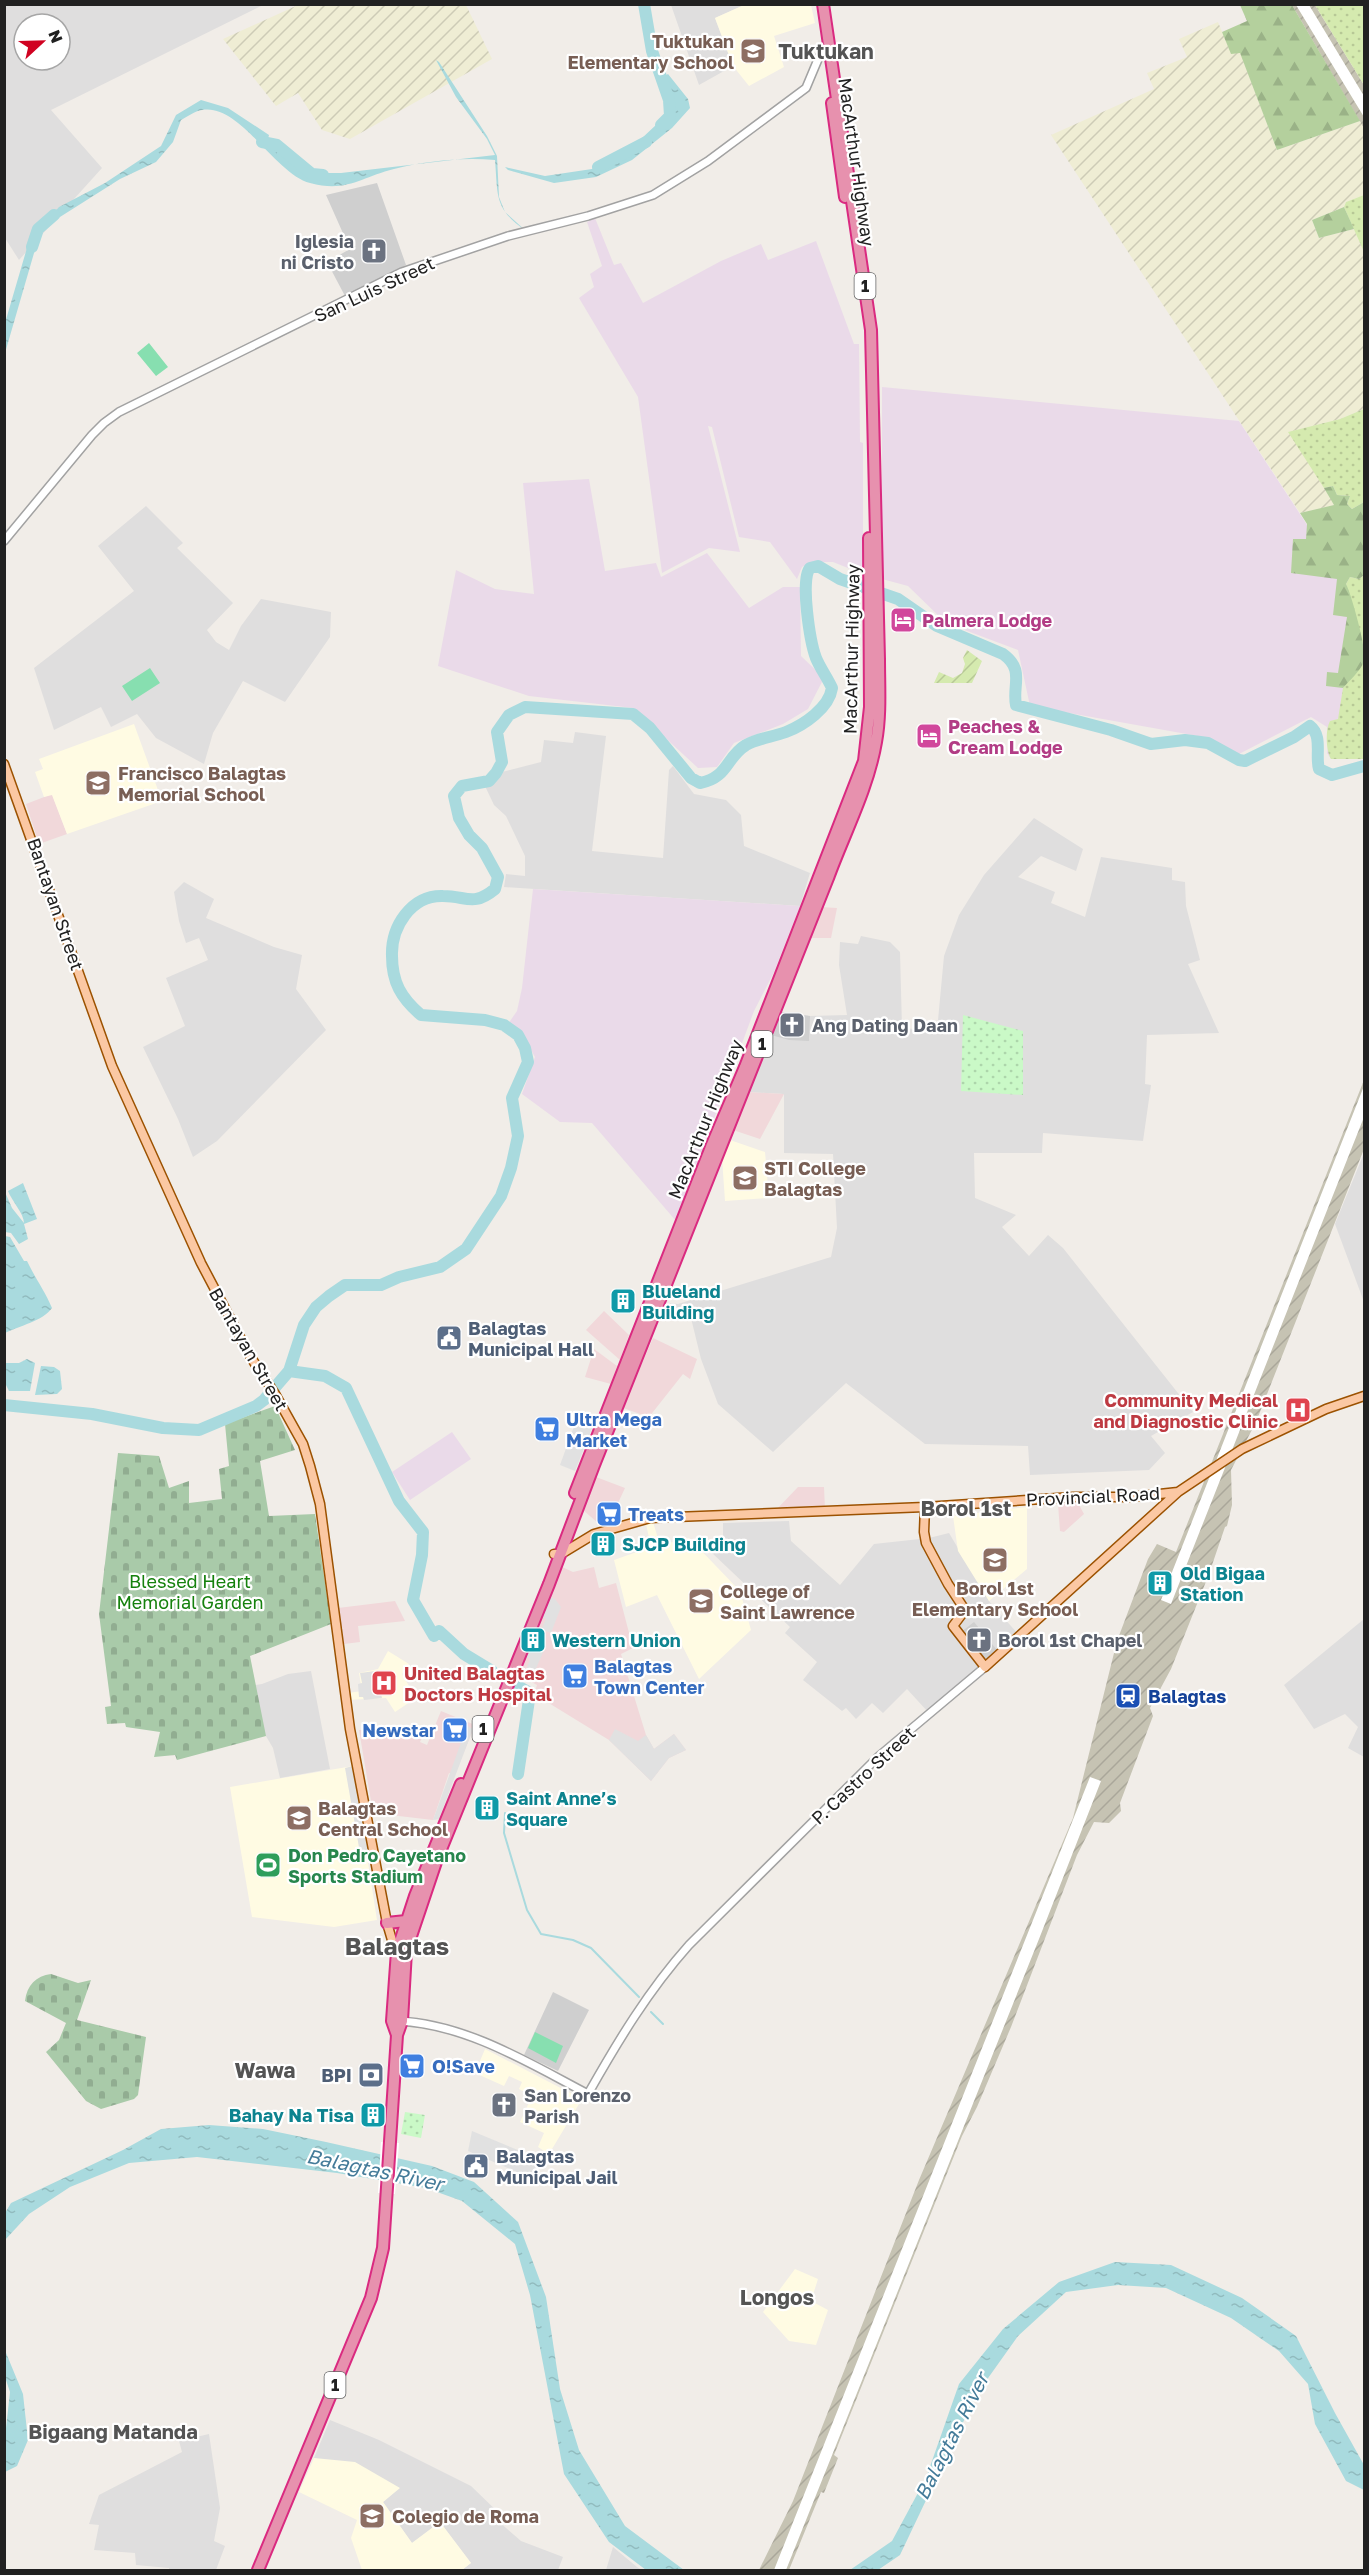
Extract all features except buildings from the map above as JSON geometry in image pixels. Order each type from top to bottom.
[{"type":"highway","name":"MacArthur Highway","points":[[402,1951],[505,1683],[871,766],[876,744],[879,701],[873,594],[872,330],[817,4]]},
{"type":"highway","name":"MacArthur Highway","points":[[823,4],[827,53]]},
{"type":"highway","name":"MacArthur Highway","points":[[258,2571],[372,2298],[383,2254],[397,2021],[406,1921],[430,1856],[505,1683]]},
{"type":"highway","points":[[387,1923],[406,1921]]},
{"type":"main road","name":"Bantayan Street","points":[[4,764],[112,1066],[201,1263],[250,1356],[275,1394],[303,1444],[320,1504],[350,1729],[387,1923],[394,1947],[402,1951]]},
{"type":"main road","name":"Provincial Road","points":[[557,1554],[594,1534],[650,1518],[1073,1497],[1131,1497],[1178,1492],[1242,1449],[1326,1409],[1365,1396]]},
{"type":"main road","name":"P. Castro Street","points":[[985,1667],[1178,1492]]},
{"type":"main road","points":[[925,1506],[926,1543],[965,1610],[952,1626],[985,1667]]},
{"type":"street","name":"San Luis Street","points":[[4,541],[92,435],[119,412],[402,272],[508,236],[588,216],[653,195],[708,161],[806,88],[819,57],[827,53]]},
{"type":"street","name":"P. Castro Street","points":[[397,2021],[435,2027],[482,2042],[588,2094],[624,2029],[662,1975],[689,1945],[879,1755],[985,1667]]},
{"type":"shaded area","points":[[4,5],[263,5],[51,110],[102,168],[19,260],[5,238]]},
{"type":"shaded area","points":[[298,5],[466,5],[492,59],[350,139],[322,130],[298,93],[276,106],[223,39]]},
{"type":"shaded area","points":[[671,5],[744,5],[715,18],[733,66],[699,85]]},
{"type":"shaded area","name":"Tuktukan Elementary School","points":[[744,5],[811,5],[815,23],[774,36],[784,67],[749,86],[733,66],[715,18]]},
{"type":"shaded area","points":[[1292,5],[1315,5],[1364,85],[1364,129]]},
{"type":"shaded area","points":[[1218,22],[1231,53],[1240,52],[1277,150],[1360,121],[1364,129],[1364,195],[1346,202],[1344,207],[1312,220],[1319,238],[1354,229],[1364,252],[1364,409],[1340,419],[1289,432],[1335,505],[1300,513],[1051,135],[1154,89],[1147,73],[1187,57],[1179,39]]},
{"type":"shaded area","points":[[377,183],[406,265],[345,296],[327,262],[350,249],[326,195]]},
{"type":"shaded area","points":[[595,218],[614,265],[621,263],[643,303],[721,261],[761,244],[768,260],[816,241],[854,344],[859,344],[860,442],[863,443],[863,574],[833,562],[811,562],[802,567],[797,579],[770,542],[739,537],[712,427],[708,426],[740,552],[709,548],[662,573],[638,397],[579,298],[594,287],[590,274],[602,266],[587,222]]},
{"type":"shaded area","points":[[882,387],[1239,421],[1351,592],[1364,649],[1364,759],[1331,759],[1327,753],[1329,740],[1327,727],[1311,717],[1239,754],[1209,738],[1030,706],[1018,650],[946,623],[908,586],[882,579]]},
{"type":"shaded area","points":[[589,479],[605,571],[656,563],[661,577],[707,553],[749,608],[783,587],[800,587],[801,656],[824,678],[808,709],[783,724],[734,743],[717,767],[698,768],[633,708],[529,696],[438,666],[456,570],[495,589],[534,594],[523,483]]},
{"type":"shaded area","points":[[146,506],[183,543],[177,548],[233,603],[207,630],[216,642],[229,650],[241,626],[261,599],[331,612],[330,637],[285,702],[243,681],[213,733],[204,764],[156,738],[137,714],[111,727],[101,707],[54,730],[34,668],[134,591],[98,546]]},
{"type":"shaded area","name":"Francisco Balagtas Memorial School","points":[[134,724],[162,801],[67,834],[52,795],[44,797],[35,772],[43,769],[39,759]]},
{"type":"shaded area","points":[[575,732],[606,736],[592,851],[663,858],[669,770],[673,766],[694,794],[726,800],[741,815],[744,846],[810,873],[800,906],[504,887],[506,874],[525,876],[525,856],[506,816],[494,805],[485,786],[502,772],[541,762],[544,740],[573,743]]},
{"type":"shaded area","points":[[52,794],[67,834],[39,844],[26,804]]},
{"type":"shaded area","points":[[1034,818],[1083,849],[1076,871],[1041,856],[1018,877],[1055,892],[1051,903],[1085,917],[1101,857],[1172,868],[1172,880],[1185,882],[1186,906],[1200,960],[1188,964],[1219,1033],[1147,1035],[1145,1084],[1151,1085],[1143,1141],[1043,1133],[1042,1153],[974,1153],[975,1198],[1016,1215],[1002,1227],[1029,1256],[1048,1235],[1063,1248],[1193,1412],[1151,1436],[1165,1453],[1149,1470],[1030,1475],[1028,1446],[925,1444],[846,1383],[773,1452],[718,1404],[701,1359],[690,1314],[665,1309],[667,1303],[678,1304],[831,1257],[837,1228],[833,1154],[784,1153],[784,1094],[748,1092],[780,1012],[810,1016],[847,1015],[839,965],[840,942],[858,944],[861,936],[890,942],[900,952],[902,1028],[937,1031],[944,956],[959,915],[984,875]]},
{"type":"shaded area","points":[[184,882],[214,899],[206,918],[274,947],[302,955],[296,989],[326,1030],[217,1141],[193,1157],[178,1119],[143,1047],[185,1026],[166,978],[208,960],[199,938],[186,943],[179,921],[174,892]]},
{"type":"shaded area","points":[[533,889],[800,906],[774,972],[754,1011],[676,1221],[592,1123],[560,1122],[522,1094],[535,1057],[526,1041],[508,1024],[517,1011],[522,988]]},
{"type":"shaded area","points":[[820,907],[837,908],[831,938],[808,938]]},
{"type":"shaded area","name":"Ang Dating Daan","points":[[780,1012],[810,1016],[809,1041],[789,1040],[771,1035]]},
{"type":"shaded area","points":[[1364,1080],[1364,1149],[1256,1422],[1231,1470],[1232,1505],[1227,1526],[1171,1669],[1150,1708],[1153,1716],[1120,1803],[1121,1811],[1109,1823],[1094,1822],[1077,1855],[1011,2027],[962,2136],[834,2455],[838,2458],[824,2493],[821,2492],[789,2570],[759,2570],[793,2501],[919,2180],[1073,1818],[1117,1641],[1148,1559],[1157,1544],[1176,1552]]},
{"type":"shaded area","points":[[748,1092],[784,1094],[760,1139],[733,1130]]},
{"type":"shaded area","name":"STI College Balagtas","points":[[730,1140],[765,1152],[769,1198],[725,1201],[722,1158]]},
{"type":"shaded area","points":[[1364,1153],[1364,1302],[1335,1224]]},
{"type":"shaded area","points":[[604,1311],[629,1335],[620,1360],[586,1330]]},
{"type":"shaded area","points":[[653,1338],[697,1359],[690,1379],[683,1374],[649,1417],[623,1408]]},
{"type":"shaded area","points":[[594,1349],[617,1366],[611,1384],[585,1377]]},
{"type":"shaded area","points":[[580,1410],[593,1426],[575,1471],[560,1465]]},
{"type":"shaded area","points":[[452,1432],[471,1459],[410,1500],[392,1472]]},
{"type":"shaded area","points":[[596,1477],[625,1488],[612,1516],[598,1523],[583,1510]]},
{"type":"shaded area","points":[[798,1487],[824,1487],[825,1509],[776,1510]]},
{"type":"shaded area","points":[[1078,1503],[1084,1514],[1064,1532],[1060,1531],[1058,1504]]},
{"type":"shaded area","name":"Borol 1st Elementary School","points":[[1027,1507],[1027,1569],[989,1601],[958,1551],[953,1516]]},
{"type":"shaded area","points":[[789,1521],[791,1541],[840,1585],[874,1544],[929,1538],[949,1533],[989,1601],[1018,1634],[928,1712],[907,1689],[883,1713],[872,1703],[856,1719],[846,1708],[842,1711],[803,1680],[817,1662],[785,1633],[790,1627],[711,1552],[723,1538],[723,1523]]},
{"type":"shaded area","name":"College of Saint Lawrence","points":[[653,1522],[660,1545],[689,1538],[740,1591],[751,1630],[699,1679],[657,1595],[626,1607],[614,1560],[651,1547],[646,1524]]},
{"type":"shaded area","name":"Balagtas Town Center","points":[[560,1566],[573,1572],[594,1567],[599,1588],[616,1583],[633,1648],[621,1654],[646,1735],[654,1749],[674,1734],[686,1750],[669,1758],[651,1781],[609,1740],[534,1694],[537,1685],[514,1673]]},
{"type":"shaded area","points":[[548,1596],[555,1599],[561,1607],[551,1633],[545,1631],[540,1646],[545,1648],[534,1673],[526,1670],[530,1659],[524,1656],[531,1640],[536,1642],[546,1619],[539,1616]]},
{"type":"shaded area","points":[[395,1601],[405,1621],[358,1626],[360,1642],[344,1644],[342,1629],[344,1628],[340,1628],[338,1608]]},
{"type":"shaded area","points":[[1364,1619],[1364,1757],[1348,1748],[1358,1727],[1345,1714],[1314,1729],[1284,1685]]},
{"type":"shaded area","name":"Borol 1st Chapel","points":[[974,1622],[997,1650],[985,1660],[961,1632]]},
{"type":"shaded area","name":"United Balagtas Doctors Hospital","points":[[388,1651],[409,1664],[402,1674],[416,1698],[395,1712],[386,1698],[348,1700],[347,1693],[362,1691],[359,1673],[378,1669]]},
{"type":"shaded area","points":[[311,1671],[330,1769],[280,1778],[273,1748],[263,1731],[249,1686],[262,1684],[288,1674]]},
{"type":"shaded area","points":[[375,1671],[382,1698],[364,1700],[363,1697],[359,1697],[358,1684],[362,1683],[360,1673]]},
{"type":"shaded area","points":[[441,1711],[475,1725],[455,1774],[449,1773],[433,1820],[373,1813],[359,1730],[410,1727],[424,1733],[420,1742],[427,1745]]},
{"type":"shaded area","points":[[467,1726],[473,1729],[439,1819],[433,1820]]},
{"type":"shaded area","points":[[615,1729],[638,1741],[646,1735],[654,1749],[674,1734],[686,1750],[669,1758],[651,1781],[609,1740]]},
{"type":"shaded area","name":"Balagtas Central School","points":[[353,1766],[377,1920],[334,1927],[252,1917],[230,1787]]},
{"type":"shaded area","points":[[353,1766],[368,1852],[360,1853],[345,1768]]},
{"type":"shaded area","points":[[553,1992],[589,2010],[558,2071],[524,2055]]},
{"type":"shaded area","points":[[485,2049],[582,2099],[549,2154],[538,2147],[544,2133],[520,2122],[532,2096],[519,2089],[522,2082],[509,2076],[504,2086],[475,2073]]},
{"type":"shaded area","points":[[472,2131],[542,2160],[531,2178],[468,2151]]},
{"type":"shaded area","points":[[795,2269],[818,2279],[811,2301],[828,2310],[816,2345],[789,2341],[763,2312]]},
{"type":"shaded area","points":[[330,2420],[379,2440],[471,2486],[501,2515],[497,2520],[521,2541],[563,2557],[558,2570],[462,2570],[471,2563],[440,2522],[412,2543],[383,2502],[399,2488],[314,2458]]},
{"type":"shaded area","points":[[209,2434],[220,2508],[214,2541],[225,2546],[216,2570],[169,2570],[169,2568],[136,2565],[135,2553],[94,2550],[99,2525],[89,2524],[99,2495],[182,2452],[179,2441]]},
{"type":"shaded area","name":"Colegio de Roma","points":[[314,2458],[355,2462],[400,2488],[383,2502],[412,2543],[440,2522],[471,2563],[462,2570],[362,2570],[351,2538],[357,2520],[299,2492]]},
{"type":"shaded area","points":[[613,2547],[637,2567],[642,2570],[606,2570]]},
{"type":"green space","points":[[1240,5],[1292,5],[1360,121],[1277,150],[1240,53],[1231,54],[1222,32],[1247,21]]},
{"type":"green space","points":[[1315,5],[1364,5],[1364,85]]},
{"type":"green space","points":[[1364,195],[1364,252],[1344,207],[1346,202]]},
{"type":"green space","points":[[1344,207],[1354,229],[1319,238],[1312,220]]},
{"type":"green space","points":[[149,343],[168,367],[156,376],[137,353]]},
{"type":"green space","points":[[1364,409],[1364,502],[1352,509],[1347,504],[1350,496],[1337,495],[1333,486],[1324,488],[1288,432],[1340,419]]},
{"type":"green space","points":[[1333,486],[1337,495],[1350,496],[1347,504],[1352,509],[1364,502],[1364,575],[1359,579],[1350,577],[1346,584],[1355,610],[1365,656],[1364,662],[1343,688],[1326,686],[1327,672],[1338,673],[1347,617],[1333,615],[1337,579],[1291,573],[1293,539],[1306,539],[1307,524],[1300,513],[1334,505],[1324,488]]},
{"type":"green space","points":[[1364,575],[1364,649],[1346,584],[1350,577],[1359,579]]},
{"type":"green space","points":[[967,650],[982,661],[972,683],[934,683],[939,672],[953,678],[962,673],[965,664],[963,658]]},
{"type":"green space","points":[[1364,661],[1364,759],[1331,759],[1327,740],[1328,725],[1330,721],[1338,719],[1343,688]]},
{"type":"green space","points":[[150,668],[160,683],[132,701],[122,686]]},
{"type":"green space","points":[[963,1015],[1023,1031],[1023,1095],[961,1091]]},
{"type":"green space","name":"Blessed Heart Memorial Garden","points":[[275,1406],[295,1450],[260,1461],[269,1516],[315,1514],[331,1624],[250,1656],[266,1736],[177,1760],[175,1755],[154,1757],[160,1732],[126,1727],[125,1723],[107,1724],[105,1707],[111,1706],[99,1614],[118,1453],[159,1456],[169,1488],[189,1481],[189,1503],[222,1499],[219,1469],[229,1466],[225,1424]]},
{"type":"green space","points":[[51,1974],[78,1983],[91,1980],[77,2020],[146,2037],[138,2095],[134,2099],[101,2109],[86,2101],[46,2052],[59,2040],[66,2023],[25,2001],[33,1982]]},
{"type":"green space","points":[[535,2032],[563,2046],[556,2063],[528,2048]]},
{"type":"green space","points":[[405,2112],[425,2115],[421,2138],[401,2134]]},
{"type":"water","points":[[436,60],[487,136],[497,156],[499,196],[495,160],[457,159],[495,155],[487,139],[456,97]]},
{"type":"water","points":[[668,74],[688,99],[690,108],[672,128],[632,160],[596,177],[554,183],[508,170],[505,167],[545,176],[592,169],[626,153],[672,110],[673,94],[660,79]]},
{"type":"water","points":[[201,100],[228,108],[269,135],[268,139],[313,173],[341,173],[417,164],[382,172],[354,183],[323,186],[297,177],[230,117],[216,111],[202,110],[194,113],[181,120],[173,142],[156,162],[120,179],[41,229],[5,353],[5,323],[29,241],[59,207],[105,183],[161,146],[176,115]]},
{"type":"water","points":[[23,1183],[37,1219],[24,1224],[28,1239],[19,1244],[11,1233],[5,1232],[5,1192],[12,1208],[24,1223],[8,1191]]},
{"type":"water","points":[[5,1236],[10,1237],[24,1261],[27,1261],[52,1308],[37,1320],[5,1333]]},
{"type":"water","points":[[27,1359],[35,1363],[30,1391],[9,1391],[5,1383],[6,1363],[19,1363]]},
{"type":"water","points":[[41,1366],[54,1367],[60,1371],[62,1389],[57,1394],[35,1395]]},
{"type":"water","name":"Balagtas River","points":[[209,2125],[263,2129],[432,2166],[474,2182],[518,2222],[546,2297],[560,2389],[579,2450],[625,2526],[684,2570],[646,2570],[609,2542],[564,2474],[530,2295],[515,2244],[462,2201],[426,2188],[337,2173],[197,2157],[129,2163],[70,2187],[29,2214],[5,2240],[5,2213],[11,2203],[123,2150],[161,2129]]},
{"type":"water","name":"Balagtas River","points":[[1115,2262],[1171,2265],[1242,2298],[1296,2336],[1364,2465],[1364,2490],[1346,2481],[1315,2424],[1308,2384],[1279,2351],[1231,2318],[1166,2288],[1118,2285],[1066,2292],[1018,2336],[976,2395],[900,2555],[878,2570],[850,2570],[892,2541],[926,2478],[959,2384],[1003,2329],[1059,2282]]},
{"type":"water","points":[[4,2348],[23,2394],[28,2440],[17,2466],[5,2472],[5,2437],[10,2392],[5,2377]]},
{"type":"pier","points":[[1296,5],[1309,5],[1364,96],[1364,117]]},
{"type":"pier","points":[[1364,1086],[1364,1117],[1171,1604],[1161,1600]]},
{"type":"pier","points":[[1090,1777],[1101,1781],[1039,1939],[786,2570],[774,2570]]},
{"type":"pier","points":[[381,2142],[399,2143],[395,2194],[378,2193]]},
{"type":"waterway","points":[[644,4],[652,51],[669,100],[670,116],[661,125]]},
{"type":"waterway","points":[[262,142],[277,145],[312,174],[323,175]]},
{"type":"waterway","points":[[598,167],[646,142]]},
{"type":"waterway","points":[[32,247],[38,229],[54,215]]},
{"type":"waterway","points":[[4,1405],[92,1414],[163,1428],[199,1430],[256,1406],[264,1400],[289,1371],[304,1325],[316,1307],[345,1285],[381,1285],[399,1277],[440,1267],[466,1249],[501,1196],[511,1168],[518,1136],[512,1098],[528,1062],[525,1048],[518,1035],[504,1025],[485,1020],[421,1015],[403,996],[396,982],[392,965],[395,934],[399,924],[413,907],[432,897],[481,898],[495,889],[498,877],[482,848],[469,835],[459,818],[454,796],[462,786],[489,781],[496,773],[502,762],[497,732],[509,715],[525,707],[633,714],[650,728],[691,778],[700,783],[716,777],[734,755],[746,745],[800,725],[821,709],[832,688],[816,658],[811,639],[806,597],[807,574],[810,568],[818,566],[840,579],[898,599],[937,626],[1003,654],[1010,660],[1016,672],[1016,705],[1111,730],[1151,744],[1185,740],[1208,743],[1245,761],[1294,737],[1310,726],[1318,741],[1319,769],[1332,775],[1364,766]]},
{"type":"waterway","points":[[289,1371],[325,1376],[346,1388],[399,1501],[423,1532],[422,1555],[413,1600],[434,1636],[439,1631],[464,1654],[492,1671]]},
{"type":"waterway","points":[[514,1684],[530,1693],[518,1774]]},
{"type":"waterway","points":[[505,1813],[504,1833],[527,1910],[541,1934],[573,1940],[591,1948],[639,1997]]},
{"type":"waterway","points":[[651,2012],[663,2024]]},
{"type":"place","name":"Tuktukan Elementary School","points":[[753,51]]},
{"type":"place","name":"Iglesia ni Cristo","points":[[374,251]]},
{"type":"place","name":"Palmera Lodge","points":[[903,620]]},
{"type":"place","name":"Peaches & Cream Lodge","points":[[929,736]]},
{"type":"place","name":"Francisco Balagtas Memorial School","points":[[98,783]]},
{"type":"place","name":"Ang Dating Daan","points":[[792,1025]]},
{"type":"place","name":"STI College Balagtas","points":[[745,1178]]},
{"type":"place","name":"Blueland Building","points":[[623,1301]]},
{"type":"place","name":"Balagtas Municipal Hall","points":[[449,1338]]},
{"type":"place","name":"Community Medical and Diagnostic Clinic","points":[[1298,1410]]},
{"type":"place","name":"Ultra Mega Market","points":[[547,1429]]},
{"type":"place","name":"Treats","points":[[609,1514]]},
{"type":"place","name":"SJCP Building","points":[[603,1544]]},
{"type":"place","name":"Borol 1st Elementary School","points":[[995,1560]]},
{"type":"place","name":"Old Bigaa Station","points":[[1160,1583]]},
{"type":"place","name":"College of Saint Lawrence","points":[[701,1601]]},
{"type":"place","name":"Western Union","points":[[533,1640]]},
{"type":"place","name":"Borol 1st Chapel","points":[[979,1640]]},
{"type":"place","name":"Balagtas Town Center","points":[[575,1676]]},
{"type":"place","name":"United Balagtas Doctors Hospital","points":[[384,1683]]},
{"type":"place","name":"Balagtas","points":[[1128,1696]]},
{"type":"place","name":"Newstar","points":[[455,1730]]},
{"type":"place","name":"Saint Anne’s Square","points":[[487,1808]]},
{"type":"place","name":"Balagtas Central School","points":[[299,1818]]},
{"type":"place","name":"Don Pedro Cayetano Sports Stadium","points":[[268,1865]]},
{"type":"place","name":"O!Save","points":[[412,2066]]},
{"type":"place","name":"BPI","points":[[371,2075]]},
{"type":"place","name":"San Lorenzo Parish","points":[[504,2105]]},
{"type":"place","name":"Bahay Na Tisa","points":[[373,2115]]},
{"type":"place","name":"Balagtas Municipal Jail","points":[[476,2166]]},
{"type":"place","name":"Colegio de Roma","points":[[372,2516]]},
{"type":"district","name":"Tuktukan","points":[[826,51]]},
{"type":"district","name":"Borol 1st","points":[[966,1508]]},
{"type":"district","name":"Balagtas","points":[[397,1945]]},
{"type":"district","name":"Wawa","points":[[265,2070]]},
{"type":"district","name":"Longos","points":[[777,2297]]},
{"type":"district","name":"Bigaang Matanda","points":[[113,2431]]}]
